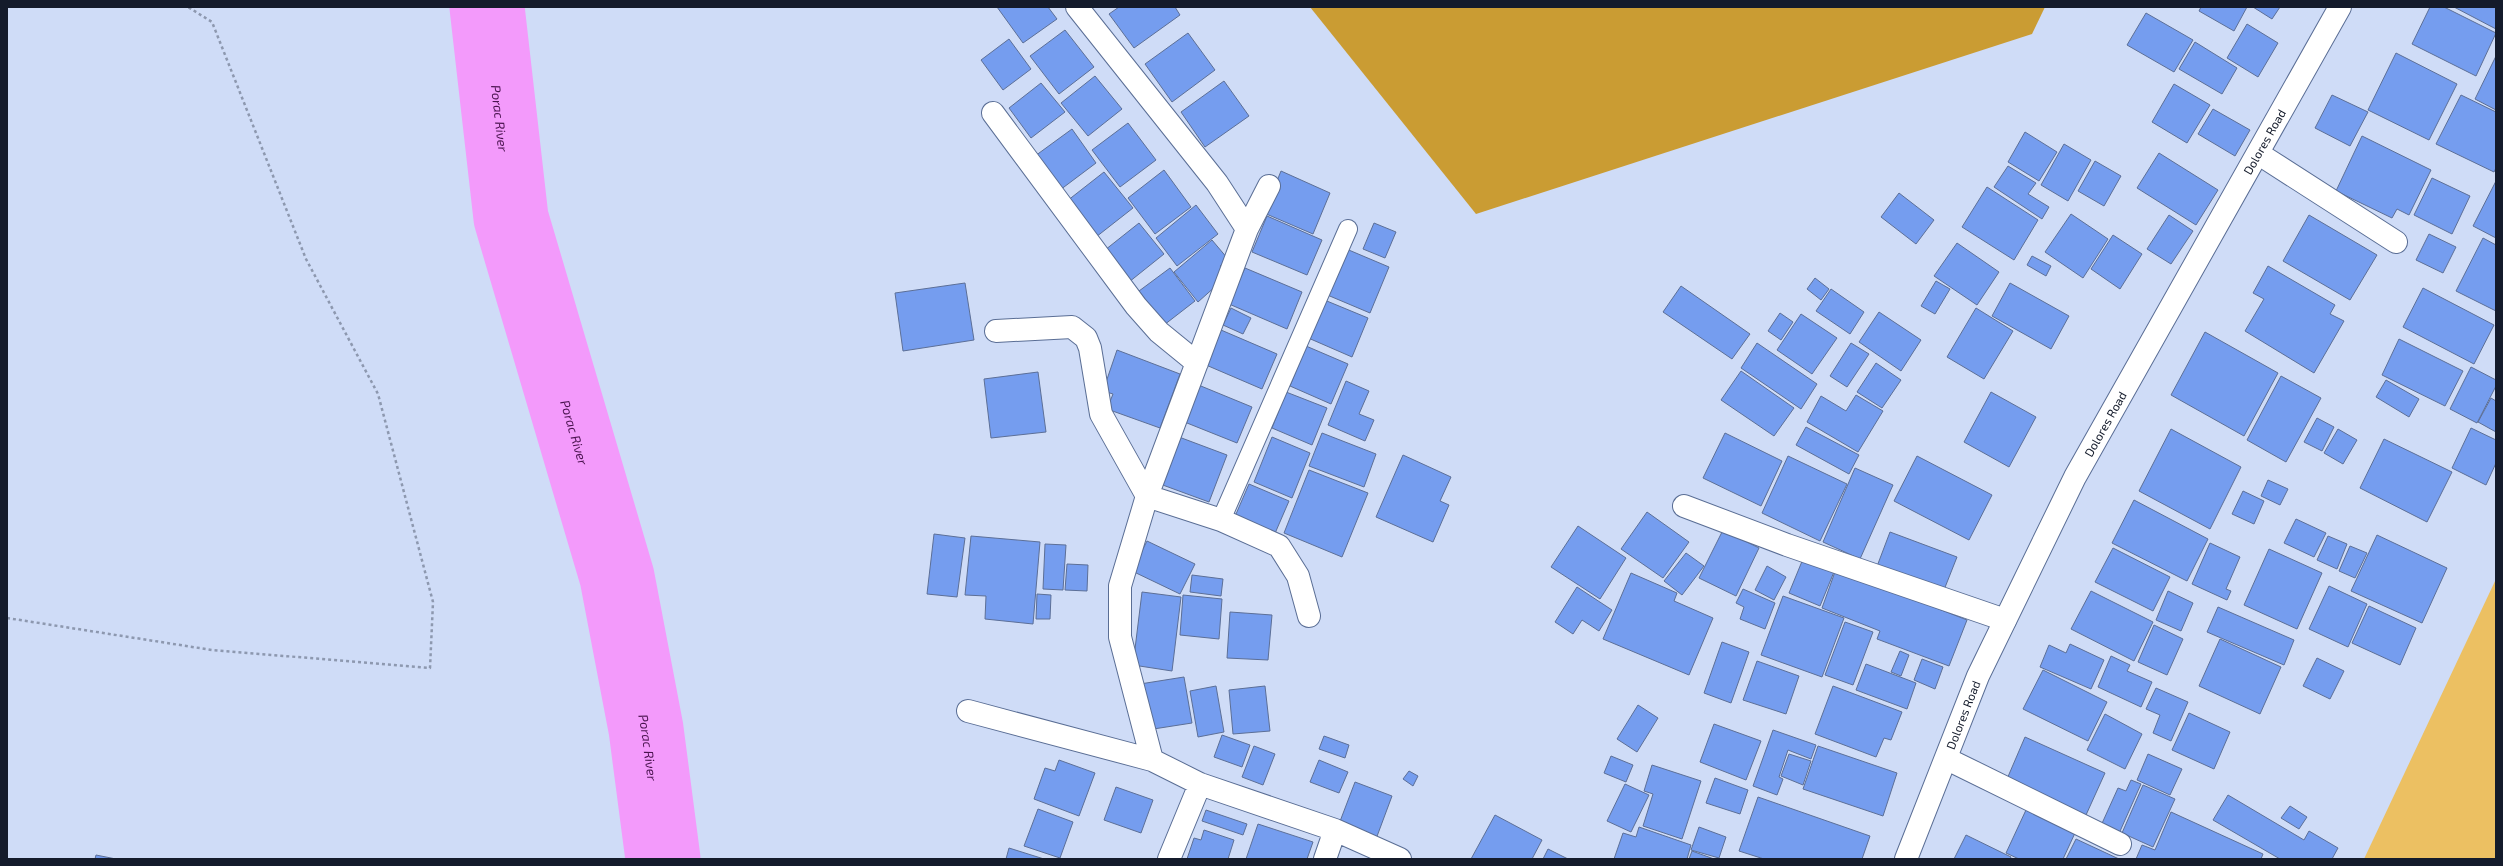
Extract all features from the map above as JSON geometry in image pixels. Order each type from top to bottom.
[{"type":"street","points":[[1077,7],[1217,183],[1247,229]]},
{"type":"street","name":"Dolores Road","points":[[1906,859],[1978,676],[2075,477],[2259,154],[2340,7]]},
{"type":"street","points":[[993,113],[1136,306],[1159,332],[1197,363]]},
{"type":"street","points":[[2259,154],[2396,242]]},
{"type":"street","points":[[1152,760],[1120,637],[1120,586],[1147,496],[1247,229],[1269,186]]},
{"type":"street","points":[[996,331],[1072,327],[1086,338],[1090,348],[1101,414],[1147,496],[1222,520],[1279,546],[1298,576],[1309,616]]},
{"type":"street","points":[[1684,506],[1787,545],[2005,620]]},
{"type":"street","points":[[968,711],[1152,760],[1200,784],[1335,830],[1400,859]]},
{"type":"street","points":[[1947,758],[2120,844]]},
{"type":"street","points":[[1169,859],[1200,784]]},
{"type":"street","points":[[1325,859],[1335,830]]},
{"type":"lane","points":[[1222,520],[1348,229]]},
{"type":"path","points":[[7,618],[212,650],[430,668],[433,602],[378,394],[306,259],[212,22],[188,7]]},
{"type":"shaded area","points":[[1310,7],[2045,7],[2032,34],[1476,214]]},
{"type":"shaded area","points":[[2496,579],[2496,859],[2364,859]]},
{"type":"building","points":[[997,7],[1048,7],[1057,19],[1023,43]]},
{"type":"building","points":[[1119,7],[1175,7],[1180,15],[1134,48],[1109,14]]},
{"type":"building","points":[[2201,7],[2247,7],[2234,31],[2199,11]]},
{"type":"building","points":[[2253,7],[2280,7],[2272,19]]},
{"type":"building","points":[[2430,7],[2444,7],[2496,33],[2476,76],[2412,44]]},
{"type":"building","points":[[2454,7],[2496,7],[2496,29]]},
{"type":"building","points":[[2146,13],[2193,40],[2174,72],[2127,45]]},
{"type":"building","points":[[2247,24],[2278,43],[2258,77],[2227,58]]},
{"type":"building","points":[[1065,30],[1094,67],[1059,94],[1030,56]]},
{"type":"building","points":[[1188,33],[1215,70],[1172,102],[1145,64]]},
{"type":"building","points":[[1009,39],[1031,69],[1003,90],[981,60]]},
{"type":"building","points":[[2195,42],[2237,68],[2222,94],[2179,69]]},
{"type":"building","points":[[2396,53],[2457,84],[2429,140],[2368,110]]},
{"type":"building","points":[[2496,56],[2496,110],[2475,99]]},
{"type":"building","points":[[1095,76],[1122,109],[1088,136],[1061,103]]},
{"type":"building","points":[[1224,81],[1249,116],[1205,147],[1181,112]]},
{"type":"building","points":[[1041,83],[1065,112],[1031,138],[1009,108]]},
{"type":"building","points":[[2174,84],[2210,105],[2187,143],[2152,122]]},
{"type":"building","points":[[2332,95],[2368,112],[2350,146],[2315,128]]},
{"type":"building","points":[[2461,95],[2496,112],[2496,168],[2494,172],[2436,144]]},
{"type":"building","points":[[2213,109],[2250,130],[2235,156],[2198,134]]},
{"type":"building","points":[[1128,123],[1156,160],[1120,187],[1092,150]]},
{"type":"building","points":[[1072,129],[1096,163],[1060,190],[1035,156]]},
{"type":"building","points":[[2025,132],[2057,152],[2039,181],[2008,162]]},
{"type":"building","points":[[2362,136],[2431,170],[2409,215],[2397,209],[2392,218],[2336,191]]},
{"type":"building","points":[[2064,144],[2091,160],[2068,201],[2041,185]]},
{"type":"building","points":[[2159,153],[2218,190],[2196,225],[2137,188]]},
{"type":"building","points":[[2095,161],[2121,176],[2104,206],[2078,191]]},
{"type":"building","points":[[2008,166],[2036,183],[2028,194],[2049,207],[2042,219],[1994,187]]},
{"type":"building","points":[[1164,170],[1191,207],[1155,234],[1128,198]]},
{"type":"building","points":[[1281,171],[1330,193],[1313,234],[1264,213]]},
{"type":"building","points":[[1104,172],[1133,208],[1096,237],[1067,201]]},
{"type":"building","points":[[2432,178],[2470,196],[2452,234],[2414,215]]},
{"type":"building","points":[[2496,181],[2496,238],[2473,226]]},
{"type":"building","points":[[1987,187],[2038,220],[2014,260],[1962,227]]},
{"type":"building","points":[[1899,193],[1934,220],[1916,244],[1881,217]]},
{"type":"building","points":[[1196,205],[1218,234],[1177,266],[1156,238]]},
{"type":"building","points":[[2071,214],[2108,239],[2083,278],[2045,252]]},
{"type":"building","points":[[2169,215],[2193,231],[2171,264],[2147,249]]},
{"type":"building","points":[[2309,215],[2377,255],[2350,300],[2283,261]]},
{"type":"building","points":[[1267,216],[1322,240],[1307,275],[1252,252]]},
{"type":"building","points":[[1139,223],[1164,254],[1129,282],[1105,250]]},
{"type":"building","points":[[1374,223],[1396,232],[1385,258],[1363,249]]},
{"type":"building","points":[[2429,234],[2456,247],[2443,273],[2416,260]]},
{"type":"building","points":[[2113,235],[2142,254],[2120,289],[2091,269]]},
{"type":"building","points":[[2483,238],[2496,245],[2496,311],[2456,291]]},
{"type":"building","points":[[1212,240],[1228,259],[1220,266],[1226,273],[1215,282],[1217,285],[1198,302],[1174,272]]},
{"type":"building","points":[[1957,243],[1999,272],[1977,305],[1934,276]]},
{"type":"building","points":[[1344,248],[1389,267],[1370,313],[1325,294]]},
{"type":"building","points":[[2032,256],[2051,266],[2046,276],[2027,265]]},
{"type":"building","points":[[2268,266],[2335,305],[2330,314],[2344,321],[2314,373],[2245,331],[2264,299],[2253,293]]},
{"type":"building","points":[[1170,268],[1195,301],[1164,325],[1139,291]]},
{"type":"building","points":[[1245,268],[1302,292],[1287,329],[1229,304]]},
{"type":"building","points":[[1815,278],[1829,289],[1821,300],[1807,289]]},
{"type":"building","points":[[1936,281],[1950,289],[1935,314],[1921,306]]},
{"type":"building","points":[[965,283],[974,340],[903,351],[895,293]]},
{"type":"building","points":[[2010,283],[2069,316],[2051,349],[1992,316]]},
{"type":"building","points":[[1681,286],[1750,334],[1732,359],[1663,312]]},
{"type":"building","points":[[2423,288],[2494,325],[2474,364],[2403,327]]},
{"type":"building","points":[[1831,289],[1864,312],[1850,334],[1816,311]]},
{"type":"building","points":[[1322,299],[1368,318],[1352,357],[1306,337]]},
{"type":"building","points":[[1231,308],[1251,318],[1243,334],[1223,325]]},
{"type":"building","points":[[1976,308],[2013,331],[1984,379],[1947,357]]},
{"type":"building","points":[[1879,312],[1921,340],[1901,371],[1859,342]]},
{"type":"building","points":[[1780,313],[1793,322],[1781,340],[1768,331]]},
{"type":"building","points":[[1801,314],[1837,338],[1812,374],[1777,350]]},
{"type":"building","points":[[1221,330],[1277,354],[1262,389],[1206,365]]},
{"type":"building","points":[[2205,332],[2278,373],[2244,436],[2171,395]]},
{"type":"building","points":[[2399,339],[2463,371],[2445,406],[2382,375]]},
{"type":"building","points":[[1757,343],[1817,384],[1801,409],[1741,368]]},
{"type":"building","points":[[1851,343],[1869,354],[1847,387],[1830,376]]},
{"type":"building","points":[[1306,346],[1348,364],[1331,404],[1290,386]]},
{"type":"building","points":[[1117,350],[1180,374],[1160,428],[1107,409],[1113,394],[1103,391]]},
{"type":"building","points":[[1876,363],[1901,380],[1882,408],[1857,392]]},
{"type":"building","points":[[2471,367],[2496,380],[2496,386],[2477,423],[2450,409]]},
{"type":"building","points":[[1741,371],[1794,408],[1774,436],[1721,400]]},
{"type":"building","points":[[1038,372],[1046,432],[991,438],[984,379]]},
{"type":"building","points":[[2281,376],[2321,398],[2286,462],[2247,440]]},
{"type":"building","points":[[2386,380],[2419,399],[2409,417],[2376,397]]},
{"type":"building","points":[[1346,381],[1369,391],[1359,414],[1374,420],[1365,441],[1328,425]]},
{"type":"building","points":[[1196,384],[1252,407],[1237,443],[1182,421]]},
{"type":"building","points":[[1286,392],[1327,408],[1312,445],[1272,428]]},
{"type":"building","points":[[1991,392],[2036,417],[2009,467],[1964,442]]},
{"type":"building","points":[[1856,395],[1883,411],[1858,452],[1807,422],[1821,396],[1846,411]]},
{"type":"building","points":[[2491,398],[2496,401],[2496,432],[2478,422]]},
{"type":"building","points":[[2317,418],[2334,427],[2322,451],[2304,442]]},
{"type":"building","points":[[1806,427],[1859,455],[1849,474],[1796,445]]},
{"type":"building","points":[[2471,428],[2496,440],[2496,463],[2486,485],[2452,468]]},
{"type":"building","points":[[2171,429],[2241,467],[2210,529],[2139,491]]},
{"type":"building","points":[[2338,429],[2357,440],[2343,464],[2324,453]]},
{"type":"building","points":[[1322,433],[1376,454],[1364,487],[1309,466]]},
{"type":"building","points":[[1725,433],[1782,461],[1761,506],[1703,478]]},
{"type":"building","points":[[1179,437],[1227,455],[1209,502],[1160,484]]},
{"type":"building","points":[[1272,437],[1310,453],[1292,498],[1254,482]]},
{"type":"building","points":[[2384,439],[2452,472],[2427,522],[2360,488]]},
{"type":"building","points":[[1403,455],[1451,477],[1440,501],[1449,505],[1433,542],[1376,517]]},
{"type":"building","points":[[1788,456],[1847,484],[1820,541],[1762,513]]},
{"type":"building","points":[[1917,456],[1992,495],[1969,540],[1894,501]]},
{"type":"building","points":[[1855,468],[1893,485],[1860,559],[1823,542]]},
{"type":"building","points":[[1309,470],[1368,493],[1342,557],[1284,533]]},
{"type":"building","points":[[2268,480],[2288,489],[2280,505],[2261,496]]},
{"type":"building","points":[[1249,484],[1289,501],[1273,538],[1233,521]]},
{"type":"building","points":[[2243,491],[2264,501],[2254,524],[2232,514]]},
{"type":"building","points":[[2134,500],[2208,539],[2187,581],[2112,543]]},
{"type":"building","points":[[1647,512],[1689,542],[1663,578],[1621,549]]},
{"type":"building","points":[[2296,519],[2326,533],[2314,557],[2284,543]]},
{"type":"building","points":[[1578,526],[1626,558],[1600,599],[1551,567]]},
{"type":"building","points":[[1723,530],[1759,548],[1736,596],[1699,578]]},
{"type":"building","points":[[1890,532],[1957,557],[1942,595],[1876,569]]},
{"type":"building","points":[[934,534],[965,538],[957,597],[927,594]]},
{"type":"building","points":[[2377,535],[2447,568],[2422,623],[2351,591]]},
{"type":"building","points":[[971,536],[1040,542],[1033,624],[985,619],[986,596],[965,595]]},
{"type":"building","points":[[2328,536],[2347,544],[2337,569],[2317,560]]},
{"type":"building","points":[[1147,541],[1195,564],[1180,594],[1132,571]]},
{"type":"building","points":[[2210,543],[2240,557],[2226,589],[2231,591],[2227,600],[2192,584]]},
{"type":"building","points":[[1045,544],[1066,545],[1063,590],[1043,589]]},
{"type":"building","points":[[2350,546],[2367,553],[2355,578],[2339,571]]},
{"type":"building","points":[[2113,548],[2170,577],[2153,611],[2095,582]]},
{"type":"building","points":[[2269,549],[2322,573],[2297,629],[2244,605]]},
{"type":"building","points":[[1686,553],[1704,566],[1682,595],[1664,581]]},
{"type":"building","points":[[1805,554],[1836,567],[1820,606],[1789,593]]},
{"type":"building","points":[[1067,564],[1088,565],[1087,591],[1065,590]]},
{"type":"building","points":[[1767,566],[1786,577],[1774,600],[1755,590]]},
{"type":"building","points":[[1836,569],[1967,620],[1949,666],[1877,639],[1880,631],[1822,608]]},
{"type":"building","points":[[1631,573],[1677,593],[1674,601],[1713,618],[1689,675],[1603,639]]},
{"type":"building","points":[[1192,575],[1223,579],[1221,596],[1190,592]]},
{"type":"building","points":[[2329,586],[2367,604],[2348,647],[2309,629]]},
{"type":"building","points":[[1577,587],[1612,610],[1599,631],[1582,620],[1573,634],[1555,622]]},
{"type":"building","points":[[1743,589],[1775,603],[1765,629],[1740,619],[1744,607],[1736,603]]},
{"type":"building","points":[[2091,591],[2153,622],[2134,661],[2071,629]]},
{"type":"building","points":[[2168,591],[2193,603],[2181,631],[2156,620]]},
{"type":"building","points":[[1142,592],[1181,597],[1172,671],[1133,665]]},
{"type":"building","points":[[1037,594],[1051,595],[1050,619],[1036,619]]},
{"type":"building","points":[[1183,595],[1222,599],[1219,639],[1180,635]]},
{"type":"building","points":[[1783,596],[1844,618],[1822,677],[1761,655]]},
{"type":"building","points":[[2369,606],[2416,628],[2400,665],[2352,643]]},
{"type":"building","points":[[2218,607],[2294,640],[2284,665],[2207,632]]},
{"type":"building","points":[[1230,612],[1272,615],[1268,660],[1227,658]]},
{"type":"building","points":[[1845,622],[1873,632],[1853,685],[1825,675]]},
{"type":"building","points":[[2154,625],[2183,639],[2167,675],[2138,662]]},
{"type":"building","points":[[2220,639],[2281,667],[2260,714],[2199,686]]},
{"type":"building","points":[[1722,642],[1749,652],[1731,703],[1704,693]]},
{"type":"building","points":[[2070,644],[2104,660],[2091,689],[2040,667],[2049,645],[2066,653]]},
{"type":"building","points":[[1900,651],[1909,655],[1901,676],[1891,672]]},
{"type":"building","points":[[2111,656],[2130,665],[2127,671],[2152,682],[2141,707],[2098,687]]},
{"type":"building","points":[[2317,658],[2344,671],[2330,699],[2303,686]]},
{"type":"building","points":[[1922,659],[1943,667],[1935,689],[1914,680]]},
{"type":"building","points":[[1757,661],[1799,676],[1786,714],[1743,700]]},
{"type":"building","points":[[1866,664],[1916,683],[1907,709],[1856,690]]},
{"type":"building","points":[[2043,670],[2107,702],[2088,741],[2023,709]]},
{"type":"building","points":[[1184,677],[1192,723],[1147,730],[1140,684]]},
{"type":"building","points":[[1216,686],[1224,732],[1198,737],[1190,691]]},
{"type":"building","points":[[1265,686],[1270,731],[1233,734],[1229,690]]},
{"type":"building","points":[[1833,686],[1902,712],[1891,740],[1884,738],[1876,757],[1815,734]]},
{"type":"building","points":[[2156,688],[2188,702],[2171,741],[2153,733],[2160,715],[2146,709]]},
{"type":"building","points":[[1638,705],[1658,718],[1637,752],[1617,739]]},
{"type":"building","points":[[2189,713],[2230,732],[2214,769],[2172,750]]},
{"type":"building","points":[[2105,714],[2142,734],[2125,769],[2087,750]]},
{"type":"building","points":[[1714,724],[1761,741],[1746,780],[1700,762]]},
{"type":"building","points":[[1773,730],[1816,745],[1811,759],[1788,750],[1779,777],[1783,779],[1777,795],[1753,786]]},
{"type":"building","points":[[1222,735],[1250,745],[1242,767],[1214,757]]},
{"type":"building","points":[[1324,736],[1349,745],[1345,758],[1319,749]]},
{"type":"building","points":[[2025,737],[2105,773],[2086,815],[2007,779]]},
{"type":"building","points":[[1254,746],[1275,754],[1263,785],[1242,777]]},
{"type":"building","points":[[1818,746],[1897,773],[1883,816],[1803,789]]},
{"type":"building","points":[[1789,754],[1811,761],[1803,785],[1781,776]]},
{"type":"building","points":[[2148,754],[2182,769],[2170,795],[2137,780]]},
{"type":"building","points":[[1611,756],[1633,765],[1626,782],[1604,773]]},
{"type":"building","points":[[1059,760],[1095,773],[1079,816],[1034,799],[1045,768],[1055,771]]},
{"type":"building","points":[[1319,760],[1348,772],[1339,793],[1310,782]]},
{"type":"building","points":[[1652,765],[1701,781],[1682,839],[1643,826],[1653,794],[1644,791]]},
{"type":"building","points":[[1409,771],[1418,776],[1413,786],[1403,779]]},
{"type":"building","points":[[1715,778],[1748,790],[1740,814],[1706,803]]},
{"type":"building","points":[[2131,780],[2141,784],[2117,838],[2099,830],[2118,788],[2126,791]]},
{"type":"building","points":[[1355,782],[1392,796],[1376,839],[1339,824]]},
{"type":"building","points":[[1625,784],[1649,795],[1631,832],[1607,821]]},
{"type":"building","points":[[2143,785],[2175,799],[2153,847],[2122,833]]},
{"type":"building","points":[[1116,787],[1153,800],[1141,833],[1104,820]]},
{"type":"building","points":[[2228,795],[2304,840],[2309,831],[2338,848],[2332,859],[2280,859],[2213,820]]},
{"type":"building","points":[[1758,797],[1870,836],[1862,859],[1764,859],[1739,851]]},
{"type":"building","points":[[2290,806],[2307,817],[2299,829],[2281,818]]},
{"type":"building","points":[[1038,809],[1073,822],[1060,858],[1024,846]]},
{"type":"building","points":[[1206,810],[1247,824],[1243,835],[1202,821]]},
{"type":"building","points":[[2026,810],[2075,833],[2063,859],[2019,859],[2006,853]]},
{"type":"building","points":[[2171,812],[2263,854],[2261,859],[2136,859],[2142,845],[2155,850]]},
{"type":"building","points":[[1495,815],[1542,840],[1532,859],[1471,859]]},
{"type":"building","points":[[1258,824],[1313,842],[1307,859],[1246,859]]},
{"type":"building","points":[[1639,827],[1691,845],[1687,859],[1614,859],[1623,833],[1636,837]]},
{"type":"building","points":[[1699,827],[1726,837],[1719,858],[1691,850]]},
{"type":"building","points":[[1204,830],[1234,840],[1228,859],[1187,859],[1194,838],[1201,840]]},
{"type":"building","points":[[1966,835],[2011,857],[2010,859],[1954,859]]},
{"type":"building","points":[[2076,839],[2119,859],[2066,859]]},
{"type":"building","points":[[1009,848],[1044,859],[1006,859]]},
{"type":"building","points":[[1548,849],[1568,859],[1543,859]]},
{"type":"building","points":[[1692,851],[1714,859],[1689,859]]},
{"type":"building","points":[[96,855],[116,859],[95,859]]},
{"type":"waterway","name":"Porac River","points":[[487,7],[511,218],[617,577],[646,729],[663,859]]}]
